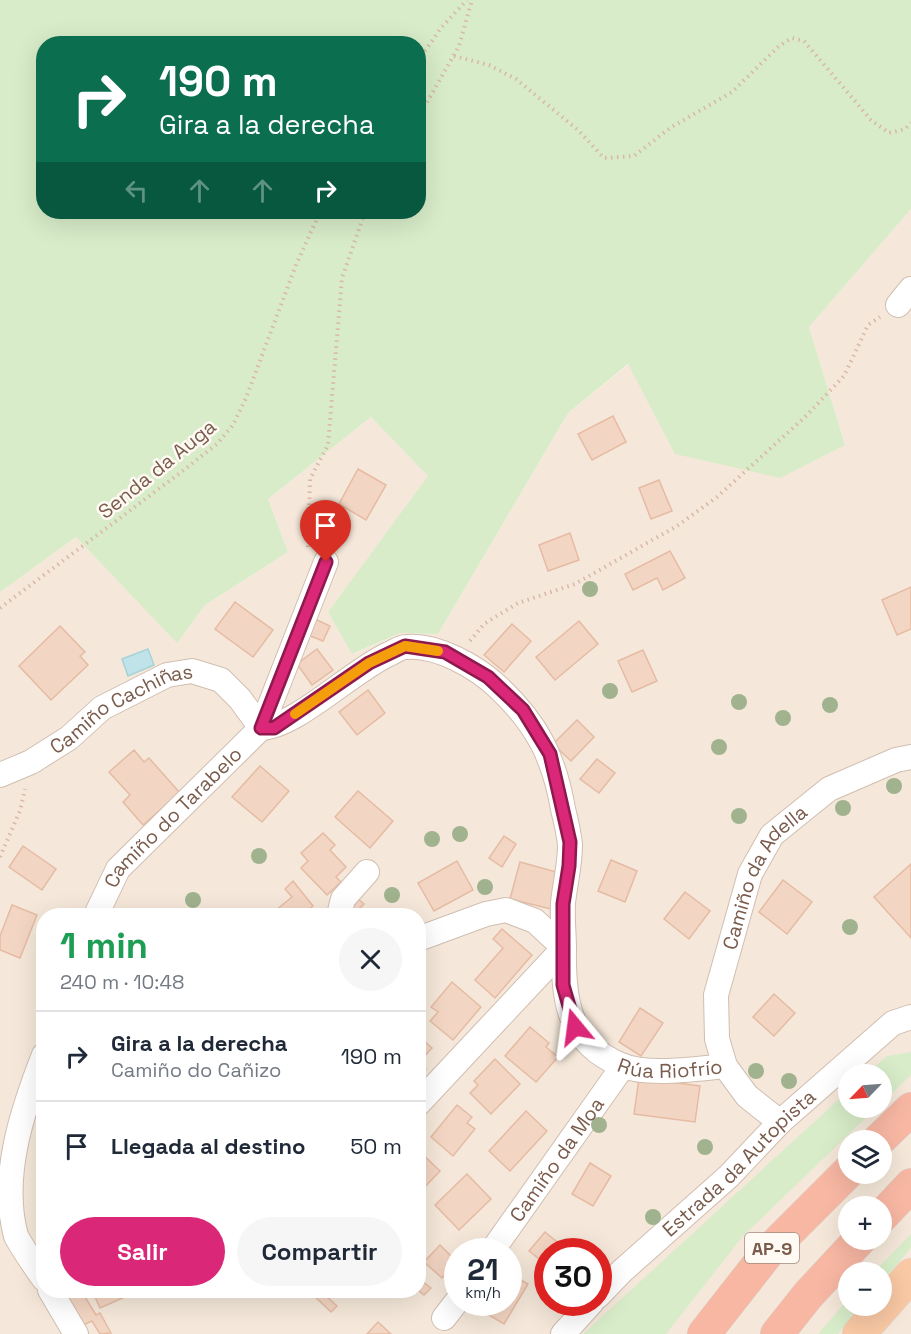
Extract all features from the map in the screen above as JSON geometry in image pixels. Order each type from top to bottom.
[{"type":"highway","points":[[889,1130],[911,1109]]},
{"type":"highway","name":"AP-9","points":[[704,1334],[769,1251],[838,1182]]},
{"type":"highway","points":[[892,1205],[911,1185]]},
{"type":"highway","name":"AP-9","points":[[777,1334],[808,1295],[850,1250]]},
{"type":"highway","points":[[859,1334],[911,1275]]},
{"type":"street","points":[[261,728],[317,560]]},
{"type":"street","name":"Rúa Riofrío","points":[[261,728],[274,728],[369,663],[405,646],[445,652],[488,677],[523,710],[550,754],[570,842],[563,904],[563,985],[575,1027],[593,1050],[623,1066],[668,1071],[725,1066],[747,1096],[780,1122]]},
{"type":"street","name":"Camiño Cachiñas","points":[[0,775],[31,762],[69,738],[102,708],[167,675],[183,672],[192,671],[221,680],[240,699],[261,728]]},
{"type":"street","name":"Camiño do Tarabelo","points":[[99,908],[118,870],[261,728]]},
{"type":"street","name":"Camiño da Adella","points":[[725,1066],[717,1039],[716,995],[750,874],[772,835],[828,789],[896,760],[911,757]]},
{"type":"street","points":[[340,908],[342,898],[367,872]]},
{"type":"street","points":[[426,936],[486,914],[506,910],[534,921],[564,948],[426,1095]]},
{"type":"street","name":"Estrada da Autopista","points":[[612,1282],[729,1176],[780,1122],[893,1023],[911,1017]]},
{"type":"street","name":"Camiño da Moa","points":[[501,1238],[623,1066]]},
{"type":"street","points":[[36,1075],[15,1129],[4,1167],[3,1191],[15,1235],[36,1267]]},
{"type":"street","points":[[55,1298],[76,1334]]},
{"type":"street","points":[[563,1334],[579,1316]]},
{"type":"path","points":[[426,50],[441,28],[467,0]]},
{"type":"path","points":[[426,104],[454,56],[472,0]]},
{"type":"path","points":[[454,56],[489,65],[516,79],[578,130],[604,158],[634,156],[670,128],[732,92],[779,46],[792,38],[804,41],[871,120],[889,133],[905,129],[911,123]]},
{"type":"path","name":"Senda da Auga","points":[[0,608],[217,444],[233,425],[317,219]]},
{"type":"path","points":[[317,560],[310,479],[328,445],[342,278],[363,219]]},
{"type":"path","points":[[456,659],[484,624],[518,603],[575,584],[677,526],[717,497],[805,417],[844,376],[868,325],[905,297]]},
{"type":"path","points":[[0,857],[20,812],[31,762]]},
{"type":"shaded area","points":[[911,209],[911,1334],[0,1334],[0,592],[76,537],[177,642],[205,605],[288,552],[268,499],[371,417],[429,476],[328,612],[353,654],[400,633],[438,634],[568,413],[629,364],[845,445],[809,327]]},
{"type":"green space","points":[[0,0],[911,0],[911,209],[809,327],[845,445],[780,478],[675,454],[628,364],[568,413],[438,634],[400,633],[352,654],[328,612],[428,476],[371,417],[268,499],[288,552],[205,605],[177,643],[76,537],[0,592]]},
{"type":"green space","points":[[911,1052],[911,1075],[892,1093],[892,1064],[878,1064],[887,1056]]},
{"type":"green space","points":[[838,1100],[838,1118],[866,1118],[853,1130],[838,1130],[838,1145],[743,1236],[666,1334],[583,1334],[603,1316],[612,1316],[612,1307]]},
{"type":"green space","points":[[911,1234],[911,1248],[892,1270],[892,1262],[884,1262]]},
{"type":"green space","points":[[838,1311],[838,1316],[853,1316],[838,1334],[818,1334]]},
{"type":"water","points":[[148,649],[154,665],[128,676],[122,659]]},
{"type":"building","points":[[613,416],[626,442],[592,460],[578,434]]},
{"type":"building","points":[[358,469],[386,485],[366,520],[339,504]]},
{"type":"building","points":[[659,480],[672,511],[651,519],[639,488]]},
{"type":"building","points":[[570,533],[579,560],[548,571],[539,545]]},
{"type":"building","points":[[670,551],[685,578],[663,590],[657,578],[633,590],[625,574]]},
{"type":"building","points":[[911,587],[911,629],[897,635],[882,600]]},
{"type":"building","points":[[235,602],[273,630],[253,657],[215,629]]},
{"type":"building","points":[[315,619],[330,626],[323,641],[308,635]]},
{"type":"building","points":[[579,621],[598,644],[555,680],[536,657]]},
{"type":"building","points":[[512,624],[531,641],[504,672],[484,655]]},
{"type":"building","points":[[60,626],[85,652],[80,656],[88,665],[51,700],[19,666]]},
{"type":"building","points":[[317,649],[333,670],[312,685],[297,664]]},
{"type":"building","points":[[643,650],[657,681],[632,692],[618,661]]},
{"type":"building","points":[[368,690],[385,713],[357,735],[339,712]]},
{"type":"building","points":[[577,720],[594,737],[571,761],[553,744]]},
{"type":"building","points":[[134,750],[144,762],[149,758],[180,793],[143,825],[123,802],[130,795],[109,772]]},
{"type":"building","points":[[597,759],[615,773],[599,793],[580,779]]},
{"type":"building","points":[[260,766],[289,791],[262,822],[232,797]]},
{"type":"building","points":[[358,791],[393,821],[370,848],[335,817]]},
{"type":"building","points":[[323,833],[335,845],[330,850],[346,867],[336,877],[341,882],[327,895],[301,868],[308,861],[301,853]]},
{"type":"building","points":[[504,836],[516,844],[502,867],[489,858]]},
{"type":"building","points":[[23,846],[56,869],[42,890],[9,867]]},
{"type":"building","points":[[611,860],[637,871],[625,902],[598,891]]},
{"type":"building","points":[[457,861],[473,890],[434,911],[418,883]]},
{"type":"building","points":[[520,862],[560,873],[551,909],[510,899]]},
{"type":"building","points":[[911,864],[911,938],[874,897]]},
{"type":"building","points":[[783,880],[812,902],[787,934],[759,912]]},
{"type":"building","points":[[293,881],[313,906],[311,908],[279,908],[292,897],[285,889]]},
{"type":"building","points":[[685,892],[710,911],[689,939],[664,919]]},
{"type":"building","points":[[358,899],[364,904],[360,908],[350,906]]},
{"type":"building","points":[[12,905],[36,915],[20,958],[0,950],[0,936]]},
{"type":"building","points":[[502,929],[532,955],[495,998],[475,980],[503,948],[493,939]]},
{"type":"building","points":[[452,982],[481,1007],[453,1040],[430,1021],[438,1012],[431,1007]]},
{"type":"building","points":[[774,994],[795,1013],[774,1036],[753,1017]]},
{"type":"building","points":[[640,1008],[663,1023],[641,1056],[619,1042]]},
{"type":"building","points":[[530,1027],[549,1043],[546,1047],[558,1057],[536,1082],[505,1056]]},
{"type":"building","points":[[426,1042],[432,1048],[426,1054]]},
{"type":"building","points":[[495,1059],[520,1084],[491,1114],[470,1093],[478,1085],[474,1081]]},
{"type":"building","points":[[639,1078],[700,1086],[695,1122],[634,1114]]},
{"type":"building","points":[[457,1105],[472,1117],[467,1123],[475,1129],[453,1156],[431,1137]]},
{"type":"building","points":[[526,1111],[547,1131],[510,1171],[489,1151]]},
{"type":"building","points":[[426,1158],[440,1171],[426,1186]]},
{"type":"building","points":[[590,1163],[611,1176],[593,1206],[572,1194]]},
{"type":"building","points":[[467,1174],[491,1199],[459,1230],[435,1205]]},
{"type":"building","points":[[545,1232],[552,1238],[540,1238]]},
{"type":"building","points":[[440,1245],[444,1249],[444,1276],[442,1278],[426,1264],[426,1260]]},
{"type":"building","points":[[534,1245],[534,1255],[529,1251]]},
{"type":"building","points":[[522,1281],[528,1284],[522,1294]]},
{"type":"building","points":[[65,1298],[86,1298],[96,1315],[100,1313],[111,1333],[100,1334],[92,1321],[81,1326]]},
{"type":"building","points":[[96,1298],[123,1298],[100,1308]]},
{"type":"building","points":[[316,1298],[328,1298],[337,1306],[331,1312]]},
{"type":"building","points":[[491,1316],[509,1316],[504,1324]]},
{"type":"building","points":[[378,1322],[391,1334],[367,1334]]},
{"type":"slow traffic","points":[[295,714],[310,706],[369,663],[405,646],[438,651]]},
{"type":"route","points":[[326,562],[273,691],[261,728],[274,728],[310,706],[369,663],[405,646],[445,652],[488,677],[523,710],[550,754],[570,842],[563,904],[563,985],[575,1027]]}]
